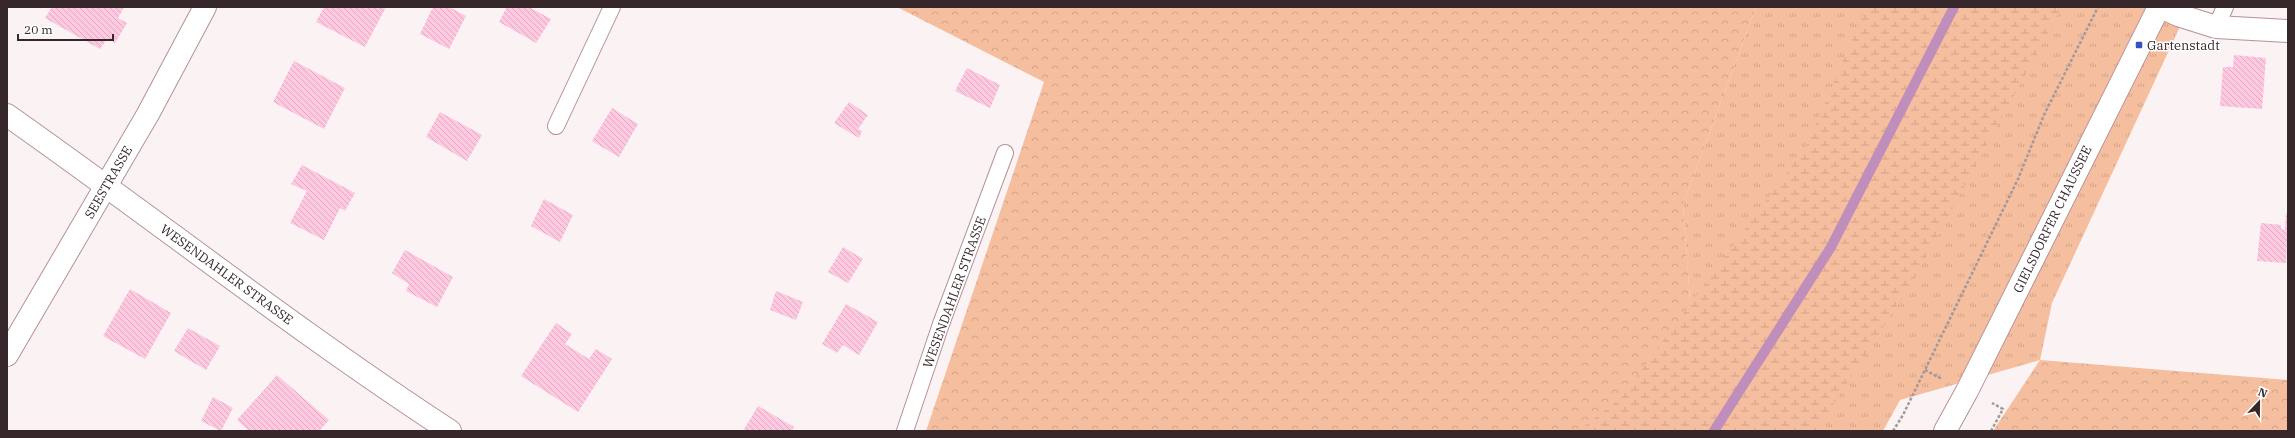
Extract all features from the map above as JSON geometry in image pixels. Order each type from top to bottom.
[{"type":"street","name":"SEESTRASSE","points":[[7,355],[148,114],[205,7]]},
{"type":"street","points":[[2160,7],[2178,15],[2216,27],[2288,31]]},
{"type":"street","name":"GIELSDORFER CHAUSSEE","points":[[1945,431],[2160,7]]},
{"type":"street","name":"WESENDAHLER STRASSE","points":[[7,115],[106,185],[371,379],[450,431]]},
{"type":"lane","points":[[556,126],[612,7]]},
{"type":"lane","points":[[2216,27],[2224,7]]},
{"type":"lane","name":"WESENDAHLER STRASSE","points":[[905,431],[941,324],[1005,153]]},
{"type":"path","points":[[1893,431],[1903,415],[2018,179],[2044,115],[2098,7]]},
{"type":"green space","points":[[897,7],[1756,7],[1683,204],[1694,357],[1759,431],[926,431],[1044,82]]},
{"type":"green space","points":[[1756,7],[2189,7],[2052,303],[2040,360],[1900,400],[1883,431],[1759,431],[1694,357],[1683,204]]},
{"type":"green space","points":[[1866,7],[2062,7],[1912,283],[1816,431],[1578,431],[1621,398],[1807,145]]},
{"type":"green space","points":[[2040,360],[2288,380],[2288,431],[1993,431]]},
{"type":"building","points":[[52,7],[124,7],[118,18],[127,23],[115,43],[107,39],[100,49],[45,18]]},
{"type":"building","points":[[324,7],[386,7],[365,47],[316,22]]},
{"type":"building","points":[[433,7],[449,7],[466,16],[449,49],[420,34]]},
{"type":"building","points":[[507,7],[529,7],[551,19],[536,43],[499,22]]},
{"type":"building","points":[[2234,55],[2266,58],[2262,109],[2220,106],[2223,67],[2233,67]]},
{"type":"building","points":[[294,61],[345,88],[324,129],[273,102]]},
{"type":"building","points":[[967,68],[1000,85],[990,108],[955,91]]},
{"type":"building","points":[[849,102],[868,115],[858,129],[862,131],[859,138],[834,123]]},
{"type":"building","points":[[612,108],[638,124],[619,157],[592,141]]},
{"type":"building","points":[[440,112],[482,135],[467,161],[426,137]]},
{"type":"building","points":[[302,165],[355,193],[345,211],[340,208],[324,240],[290,223],[307,191],[291,184]]},
{"type":"building","points":[[544,199],[573,215],[560,242],[531,226]]},
{"type":"building","points":[[2286,213],[2288,214],[2286,263],[2257,261],[2261,223],[2281,225],[2281,229],[2285,230]]},
{"type":"building","points":[[843,247],[863,259],[848,283],[828,272]]},
{"type":"building","points":[[405,250],[453,277],[437,307],[406,291],[409,284],[392,273]]},
{"type":"building","points":[[130,289],[171,313],[145,359],[103,336]]},
{"type":"building","points":[[776,291],[803,302],[796,320],[770,310]]},
{"type":"building","points":[[846,304],[878,322],[859,355],[843,345],[837,353],[822,344]]},
{"type":"building","points":[[556,323],[572,334],[565,344],[589,359],[596,349],[612,359],[578,412],[521,376]]},
{"type":"building","points":[[188,328],[220,346],[206,370],[174,351]]},
{"type":"building","points":[[277,375],[329,420],[319,431],[249,431],[237,420]]},
{"type":"building","points":[[213,397],[233,408],[221,431],[201,421]]},
{"type":"building","points":[[758,406],[794,427],[792,431],[743,431]]},
{"type":"waterway","points":[[1714,431],[1831,247],[1954,7]]},
{"type":"place","name":"Gartenstadt","points":[[2139,45]]}]
